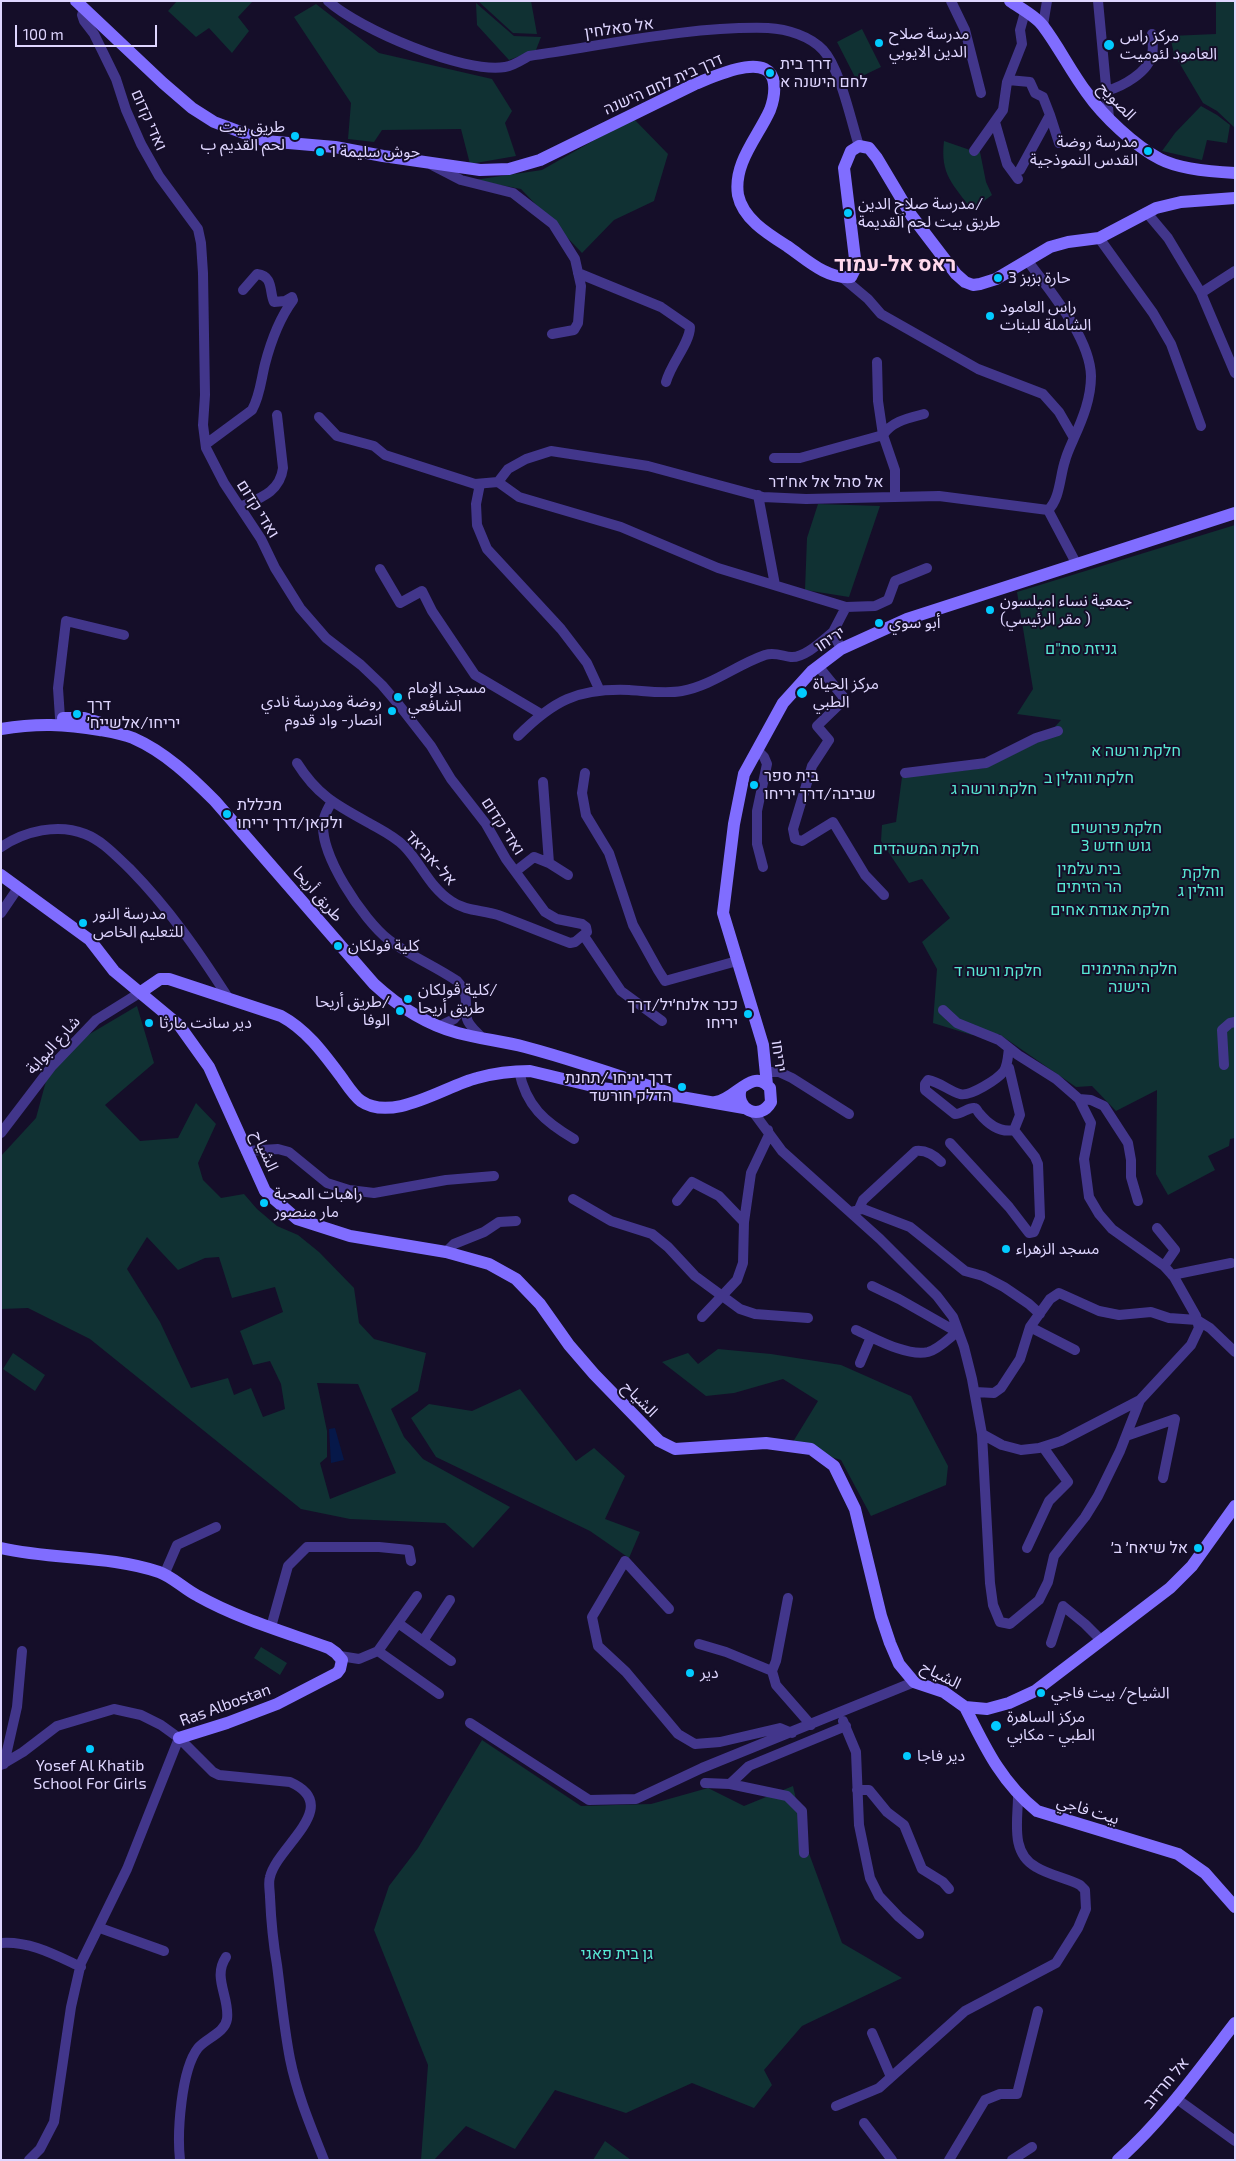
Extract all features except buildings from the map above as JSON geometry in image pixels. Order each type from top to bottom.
[{"type":"street","name":"אל סאלחין","points":[[328,1],[339,11],[368,29],[458,63],[488,68],[506,67],[529,56],[696,32],[769,28],[794,33],[812,40],[825,51],[836,73],[859,146]]},
{"type":"street","points":[[952,1],[965,30],[981,94]]},
{"type":"street","name":"الصويح","points":[[1010,1],[1043,25],[1087,94],[1109,118],[1140,146],[1161,160],[1211,171],[1235,173]]},
{"type":"street","points":[[1043,25],[1047,1]]},
{"type":"street","points":[[1098,1],[1109,118]]},
{"type":"street","name":"דרך בית לחם הישנה","points":[[80,5],[185,102],[214,122],[265,141],[335,146],[480,170],[509,169],[540,160],[695,84],[748,66],[760,67],[768,71],[774,79],[775,93],[770,111],[754,136],[744,159],[739,179],[738,195],[753,220],[765,232],[829,275],[843,278]]},
{"type":"street","name":"ואדי קדום","points":[[80,5],[84,21],[94,34],[116,79],[126,110],[141,144],[160,176],[198,229],[204,273],[205,395],[203,425],[206,444],[224,482],[261,539],[275,568],[300,608],[326,638],[368,672],[399,705],[431,746],[451,779],[486,824],[506,859],[550,916],[582,924],[586,927],[586,934]]},
{"type":"street","points":[[974,151],[1003,110],[1008,80],[1022,44],[1020,30],[1025,12]]},
{"type":"street","points":[[1106,91],[1131,81],[1147,64],[1152,55],[1152,34]]},
{"type":"street","points":[[1008,80],[1030,82],[1035,93],[1043,97],[1059,143]]},
{"type":"street","points":[[995,122],[1007,164],[1019,175],[1050,115]]},
{"type":"street","points":[[843,278],[850,277],[856,267],[844,168],[851,151],[859,146],[869,148],[911,215],[956,274],[965,282],[973,285],[996,279],[1050,247],[1099,238],[1156,208],[1181,202],[1235,198]]},
{"type":"street","points":[[428,162],[461,180],[513,193],[552,224],[575,259],[581,286],[578,323],[574,330],[552,334]]},
{"type":"street","points":[[1147,214],[1168,238],[1201,292],[1235,373]]},
{"type":"street","points":[[1099,238],[1152,313],[1171,344],[1202,426]]},
{"type":"street","points":[[1027,260],[1067,315],[1084,346],[1091,375],[1089,397],[1065,460],[1055,500],[1048,510],[1076,563]]},
{"type":"street","points":[[1201,292],[1235,272]]},
{"type":"street","points":[[578,273],[661,307],[690,327],[690,336],[678,354],[666,382]]},
{"type":"street","points":[[206,444],[252,410],[256,403],[264,365],[280,320],[293,300],[292,297],[285,301],[274,302],[267,278],[263,275],[257,274],[243,290]]},
{"type":"street","points":[[843,278],[868,299],[881,314],[918,336],[978,369],[1043,394],[1059,412],[1074,438]]},
{"type":"street","points":[[877,362],[878,401],[883,435],[895,470],[895,497]]},
{"type":"street","points":[[774,458],[800,458],[883,435],[888,428],[899,421],[924,414]]},
{"type":"street","points":[[240,507],[270,492],[282,476],[284,468],[277,415]]},
{"type":"street","points":[[319,417],[337,436],[374,446],[385,455],[475,484],[498,482],[519,497],[621,527],[718,568],[846,607],[875,606],[888,600],[895,581],[927,568]]},
{"type":"street","name":"אל סהל אל אח'דר","points":[[498,482],[508,469],[526,459],[551,451],[648,466],[758,496],[806,499],[939,496],[1048,510]]},
{"type":"street","points":[[480,484],[476,504],[477,525],[487,549],[561,629],[587,663],[600,691]]},
{"type":"street","points":[[758,496],[775,585]]},
{"type":"street","name":"יריחו","points":[[766,1078],[765,1056],[759,1031],[723,913],[734,824],[744,774],[783,703],[818,666],[841,649],[907,619],[1235,513]]},
{"type":"street","points":[[380,569],[400,603],[422,591],[432,611],[475,675],[541,714]]},
{"type":"street","points":[[518,736],[553,705],[576,694],[600,691],[680,691],[700,687],[767,654],[781,653],[792,657],[803,654],[833,632],[846,607]]},
{"type":"street","points":[[60,718],[58,688],[66,621],[124,635]]},
{"type":"street","points":[[833,632],[841,649]]},
{"type":"street","points":[[818,666],[845,698],[817,726],[829,740],[812,766],[793,829],[795,839],[802,841],[834,822],[865,875],[884,895]]},
{"type":"street","points":[[26,725],[60,718],[84,718],[102,722],[123,731],[133,738]]},
{"type":"street","name":"طريق أريحا","points":[[1,729],[26,725],[64,724],[133,738],[160,754],[187,774],[214,801],[374,984],[403,1008],[438,1027],[524,1047],[605,1070],[680,1097]]},
{"type":"street","points":[[905,773],[986,763],[1036,738],[1058,731]]},
{"type":"street","points":[[757,750],[764,757],[767,764],[757,811],[757,844],[763,867]]},
{"type":"street","name":"אל-אביאד","points":[[296,763],[309,782],[332,801],[397,840],[435,887],[450,901],[464,908],[496,914],[570,943],[575,942],[586,934]]},
{"type":"street","points":[[585,773],[582,793],[586,814],[609,853],[633,925],[665,981],[737,961]]},
{"type":"street","points":[[543,782],[549,863]]},
{"type":"street","points":[[332,801],[324,819],[324,833],[331,857],[357,906],[372,925],[389,940],[457,981],[464,988],[470,1024],[482,1038]]},
{"type":"street","points":[[1,846],[35,831],[63,829],[84,834],[108,847],[150,889],[186,934],[227,996]]},
{"type":"street","points":[[516,872],[534,857],[549,863],[568,875]]},
{"type":"street","name":"الشياح","points":[[1,875],[90,940],[114,971],[180,1026],[209,1067],[265,1191],[297,1219],[350,1236],[446,1252],[489,1264],[516,1279],[540,1304],[569,1345],[594,1374],[659,1441],[675,1449],[766,1443],[811,1449],[834,1466],[855,1509],[881,1616],[890,1643],[899,1664],[914,1682],[944,1692],[965,1707],[986,1709],[1009,1703],[1035,1691],[1060,1674],[1101,1640],[1146,1609],[1170,1588],[1192,1566],[1235,1506]]},
{"type":"street","points":[[1,913],[18,888]]},
{"type":"street","points":[[586,934],[621,991],[662,1021]]},
{"type":"street","points":[[141,992],[160,979],[169,979],[227,996],[281,1016],[295,1024],[319,1047],[361,1101],[374,1107],[395,1108],[409,1105],[476,1078],[504,1071],[530,1071],[601,1088],[680,1097],[749,1110],[764,1110],[768,1106]]},
{"type":"street","name":"شارع البوابة","points":[[1,1133],[52,1066],[96,1020],[141,992]]},
{"type":"street","points":[[438,1027],[454,1019],[466,1005]]},
{"type":"street","points":[[943,1010],[957,1023],[999,1040],[1056,1079],[1079,1099],[1091,1123],[1084,1159],[1089,1197],[1099,1214],[1112,1229],[1164,1266],[1172,1275],[1185,1294],[1199,1328],[1191,1345],[1140,1400],[1061,1440],[1043,1447],[1021,1450],[1002,1445],[982,1434]]},
{"type":"street","points":[[1224,1065],[1222,1030],[1230,1023],[1235,1022]]},
{"type":"street","name":"יריחו","points":[[746,1085],[757,1070],[759,1031]]},
{"type":"street","points":[[1009,1048],[1003,1072],[989,1083],[968,1093],[961,1094],[934,1081],[928,1080],[925,1084],[926,1090],[955,1114],[976,1108],[992,1126],[1005,1132],[1014,1130]]},
{"type":"street","points":[[1006,1066],[1009,1068],[1020,1115],[1014,1130]]},
{"type":"street","points":[[519,1071],[522,1086],[538,1114],[556,1129],[574,1139]]},
{"type":"street","points":[[708,1103],[719,1102],[746,1085],[779,1072],[792,1078],[849,1114]]},
{"type":"street","points":[[702,1317],[723,1297],[737,1280],[743,1263],[744,1222],[751,1173],[769,1135],[766,1124],[772,1093],[766,1078]]},
{"type":"street","points":[[746,1085],[740,1099],[782,1152],[854,1210],[937,1296],[953,1317],[964,1347],[975,1392],[982,1434],[990,1583],[993,1605],[1000,1622],[1010,1624],[1039,1600],[1048,1582],[1054,1556],[1085,1517],[1102,1488],[1140,1400]]},
{"type":"street","points":[[1079,1099],[1091,1100],[1104,1106],[1128,1143],[1131,1177],[1138,1201]]},
{"type":"street","points":[[950,1143],[1009,1207],[1029,1233],[1034,1232],[1040,1217],[1038,1164],[1035,1157],[1014,1130]]},
{"type":"street","points":[[246,1150],[278,1149],[289,1152],[327,1183],[349,1190],[374,1193],[446,1180],[494,1176]]},
{"type":"street","points":[[854,1210],[916,1151],[922,1150],[936,1157],[941,1162]]},
{"type":"street","points":[[677,1201],[692,1182],[719,1196],[744,1222]]},
{"type":"street","points":[[573,1199],[611,1220],[652,1234],[668,1247],[695,1276],[740,1308],[755,1314],[808,1318]]},
{"type":"street","points":[[854,1210],[910,1227],[966,1271],[974,1275],[983,1276],[1004,1287],[1040,1314]]},
{"type":"street","points":[[446,1252],[454,1244],[484,1232],[499,1222],[516,1221]]},
{"type":"street","points":[[1157,1228],[1175,1250],[1164,1266]]},
{"type":"street","points":[[1172,1275],[1231,1263]]},
{"type":"street","points":[[872,1286],[957,1332]]},
{"type":"street","points":[[975,1392],[994,1393],[1000,1388],[1020,1358],[1030,1327],[1050,1299],[1059,1294],[1099,1310],[1119,1315],[1151,1312],[1169,1318],[1197,1320],[1210,1328],[1235,1352]]},
{"type":"street","points":[[1030,1327],[1075,1350]]},
{"type":"street","points":[[856,1330],[909,1352],[927,1352],[937,1348],[957,1332]]},
{"type":"street","points":[[860,1363],[871,1337]]},
{"type":"street","points":[[1126,1436],[1174,1420],[1163,1478]]},
{"type":"street","points":[[1028,1548],[1048,1501],[1068,1482],[1043,1447]]},
{"type":"street","points":[[164,1575],[177,1545],[216,1528]]},
{"type":"street","points":[[271,1628],[288,1566],[308,1547],[379,1547],[409,1550],[411,1561]]},
{"type":"street","points":[[1,1548],[41,1556],[119,1563],[164,1575],[197,1596],[271,1628],[329,1648],[340,1656],[359,1658],[378,1651],[417,1596]]},
{"type":"street","points":[[669,1609],[625,1560],[592,1617],[598,1646],[626,1672],[678,1734],[695,1744],[720,1742],[780,1728],[792,1733]]},
{"type":"street","points":[[788,1598],[776,1661],[772,1672],[776,1685],[811,1725]]},
{"type":"street","points":[[423,1641],[450,1600]]},
{"type":"street","points":[[1051,1643],[1063,1606],[1101,1640]]},
{"type":"street","points":[[398,1623],[451,1661]]},
{"type":"street","points":[[699,1644],[726,1652],[772,1672]]},
{"type":"street","points":[[3,1764],[17,1707],[22,1650]]},
{"type":"street","points":[[378,1651],[439,1694]]},
{"type":"street","name":"Ras Albostan","points":[[324,2160],[301,2100],[290,2059],[271,1931],[270,1877],[283,1853],[310,1818],[311,1804],[308,1794],[300,1786],[290,1782],[219,1775],[212,1772],[178,1738],[227,1723],[276,1704],[337,1673],[341,1664],[340,1656]]},
{"type":"street","points":[[470,1723],[589,1800],[636,1799],[702,1768],[914,1682]]},
{"type":"street","name":"بيت فاجي","points":[[965,1707],[998,1768],[1018,1796],[1037,1811],[1178,1854],[1205,1873],[1235,1907]]},
{"type":"street","points":[[3,1764],[23,1752],[57,1726],[114,1709],[141,1715],[161,1725],[178,1738],[127,1869],[81,1967],[71,2007],[54,2122],[40,2149],[29,2160]]},
{"type":"street","points":[[840,1713],[856,1752],[859,1825],[866,1866],[872,1884],[879,1896],[894,1912],[919,1934]]},
{"type":"street","points":[[730,1784],[749,1766],[846,1726]]},
{"type":"street","points":[[705,1783],[730,1784],[787,1796],[802,1811],[804,1853]]},
{"type":"street","points":[[857,1790],[869,1790],[887,1812],[901,1821],[922,1869],[943,1882],[949,1889]]},
{"type":"street","points":[[836,2106],[879,2088],[965,2011],[1056,1963],[1083,1917],[1086,1909],[1085,1890],[1080,1885],[1037,1868],[1026,1861],[1019,1850],[1017,1839],[1018,1796]]},
{"type":"street","points":[[100,1928],[164,1951]]},
{"type":"street","points":[[1,1943],[23,1943],[81,1967]]},
{"type":"street","points":[[180,2160],[180,2108],[193,2056],[202,2044],[222,2028],[227,2018],[220,1973],[226,1956]]},
{"type":"street","points":[[949,2160],[985,2100],[1000,2094],[1017,2094],[1038,2011]]},
{"type":"street","name":"אל חרדוב","points":[[1118,2160],[1177,2098],[1235,2023]]},
{"type":"street","points":[[872,2033],[891,2077]]},
{"type":"street","points":[[1177,2098],[1235,2142]]},
{"type":"street","points":[[864,2123],[892,2160]]},
{"type":"street","points":[[1012,2160],[1032,2147]]},
{"type":"green space","points":[[177,1],[253,1],[238,17],[249,31],[232,53],[209,28],[196,37],[168,11]]},
{"type":"green space","points":[[478,1],[531,1],[537,34],[513,33]]},
{"type":"green space","points":[[1216,1],[1235,1],[1235,128],[1217,111],[1203,103],[1174,54],[1170,36],[1216,34]]},
{"type":"green space","points":[[476,3],[514,36],[541,37],[536,50],[509,60],[477,25]]},
{"type":"green space","points":[[316,4],[379,53],[492,79],[512,111],[505,123],[516,156],[470,164],[461,129],[382,130],[374,142],[348,139],[351,103],[294,17]]},
{"type":"green space","points":[[862,29],[881,67],[856,79],[837,42]]},
{"type":"green space","points":[[1201,106],[1230,125],[1227,143],[1207,140],[1202,160],[1162,151],[1175,133]]},
{"type":"green space","points":[[633,118],[668,154],[654,201],[614,220],[582,253],[521,189],[474,180],[542,170]]},
{"type":"green space","points":[[944,141],[970,150],[979,147],[986,182],[992,195],[972,210],[954,186],[946,171],[943,153]]},
{"type":"green space","points":[[818,504],[880,506],[849,597],[805,590],[807,538]]},
{"type":"green space","name":"בית עלמין הר הזיתים","points":[[1235,525],[1235,1138],[1230,1139],[1229,1146],[1208,1156],[1215,1170],[1168,1195],[1156,1174],[1157,1090],[1116,1111],[1092,1086],[1076,1087],[999,1034],[972,1035],[933,1023],[937,969],[922,942],[950,918],[922,879],[909,883],[881,841],[882,825],[896,822],[902,777],[985,768],[1044,739],[1061,720],[1017,714],[1033,689],[1017,592]]},
{"type":"green space","points":[[137,1006],[154,1063],[105,1105],[140,1141],[178,1138],[196,1103],[216,1124],[198,1163],[203,1180],[221,1198],[244,1194],[257,1209],[277,1226],[298,1235],[319,1252],[354,1288],[359,1323],[374,1339],[426,1353],[418,1391],[391,1409],[404,1437],[423,1459],[510,1507],[473,1548],[445,1523],[350,1519],[301,1509],[90,1339],[28,1308],[1,1309],[1,1156],[36,1118],[46,1081],[68,1054],[88,1035]],"holes":[[[147,1237],[178,1270],[205,1258],[219,1257],[232,1298],[275,1287],[283,1312],[240,1331],[253,1365],[270,1361],[281,1384],[285,1409],[263,1417],[251,1388],[234,1395],[228,1378],[191,1388],[160,1322],[127,1269]],[[317,1383],[358,1384],[396,1473],[330,1499],[320,1463],[327,1457],[327,1431]]]},
{"type":"green space","points":[[718,1349],[771,1354],[841,1365],[911,1396],[948,1466],[946,1485],[871,1516],[841,1460],[791,1445],[818,1401],[783,1379],[734,1393],[706,1396],[662,1362],[688,1353],[698,1364]]},
{"type":"green space","points":[[13,1353],[45,1375],[35,1391],[3,1369]]},
{"type":"green space","points":[[520,1389],[576,1461],[594,1448],[625,1476],[605,1519],[640,1532],[629,1558],[590,1531],[436,1457],[411,1418],[429,1404],[472,1411]]},
{"type":"green space","points":[[261,1647],[287,1663],[280,1675],[254,1658]]},
{"type":"green space","name":"גן בית פאגי","points":[[482,1740],[581,1806],[651,1804],[708,1788],[744,1806],[793,1786],[807,1848],[842,1943],[902,1978],[802,2026],[764,2070],[772,2085],[754,2108],[692,2083],[626,2113],[555,2090],[515,2149],[466,2126],[434,2160],[421,2160],[428,2065],[374,1930],[389,1886],[418,1848]]},
{"type":"green space","points":[[605,2141],[631,2160],[593,2160]]},
{"type":"water","points":[[335,1428],[344,1460],[331,1463],[329,1429]]},
{"type":"place","name":"مدرسة صلاح الدين الايوبي","points":[[879,43]]},
{"type":"place","name":"مركز راس العامود لئوميت","points":[[1109,45]]},
{"type":"place","name":"דרך בית לחם הישנה א","points":[[770,73]]},
{"type":"place","name":"طريق بيت لحم القديم ب","points":[[295,136]]},
{"type":"place","name":"مدرسة روضة القدس النموذجية","points":[[1148,151]]},
{"type":"place","name":"حوش سليمة 1","points":[[320,152]]},
{"type":"place","name":"مدرسة صلاح الدين/ طريق بيت لحم القديمة","points":[[848,213]]},
{"type":"place","name":"حارة بزبز 3","points":[[998,278]]},
{"type":"place","name":"راس العامود الشاملة للبنات","points":[[990,316]]},
{"type":"place","name":"جمعية نساء اميلسون (مقر الرئيسي )","points":[[990,610]]},
{"type":"place","name":"أبو سوي","points":[[879,623]]},
{"type":"place","name":"مركز الحياة الطبي","points":[[802,693]]},
{"type":"place","name":"مسجد الإمام الشافعي","points":[[398,697]]},
{"type":"place","name":"روضة ومدرسة نادي انصار- واد قدوم","points":[[392,711]]},
{"type":"place","name":"דרך יריחו/אלשייח׳","points":[[77,714]]},
{"type":"place","name":"בית ספר שביבה/דרך יריחו","points":[[754,785]]},
{"type":"place","name":"מכללת ולקאן/דרך יריחו","points":[[227,814]]},
{"type":"place","name":"مدرسة النور للتعليم الخاص","points":[[83,923]]},
{"type":"place","name":"كلية فولكان","points":[[338,946]]},
{"type":"place","name":"كلية ڤولكان/ طريق أريحا","points":[[408,999]]},
{"type":"place","name":"طريق أريحا/ الوفا","points":[[400,1011]]},
{"type":"place","name":"ככר אלנח׳יל/דרך יריחו","points":[[748,1014]]},
{"type":"place","name":"دير سانت مارثا","points":[[149,1023]]},
{"type":"place","name":"דרך יריחו /תחנת הדלק חורשד","points":[[682,1087]]},
{"type":"place","name":"راهبات المحبة مار منصور","points":[[264,1203]]},
{"type":"place","name":"مسجد الزهراء","points":[[1006,1249]]},
{"type":"place","name":"אל שיאח׳ ב׳","points":[[1198,1548]]},
{"type":"place","name":"دير","points":[[690,1673]]},
{"type":"place","name":"الشياح/ بيت فاجي","points":[[1041,1693]]},
{"type":"place","name":"مركز الساهرة الطبي - مكابي","points":[[996,1726]]},
{"type":"place","name":"Yosef Al Khatib School For Girls","points":[[90,1749]]},
{"type":"place","name":"دير فاجا","points":[[907,1756]]},
{"type":"district","name":"ראס אל-עמוד","points":[[895,264]]},
{"type":"park label","name":"גניזת סת\"ם","points":[[1081,649]]},
{"type":"park label","name":"חלקת ורשה א","points":[[1136,751]]},
{"type":"park label","name":"חלקת ווהלין ב","points":[[1089,778]]},
{"type":"park label","name":"חלקת ורשה ג","points":[[994,789]]},
{"type":"park label","name":"חלקת פרושים גוש חדש 3","points":[[1116,837]]},
{"type":"park label","name":"חלקת המשהדים","points":[[926,849]]},
{"type":"park label","name":"חלקת ווהלין ג","points":[[1201,882]]},
{"type":"park label","name":"חלקת אגודת אחים","points":[[1110,910]]},
{"type":"park label","name":"חלקת ורשה ד","points":[[998,971]]},
{"type":"park label","name":"חלקת התימנים הישנה","points":[[1129,978]]}]
